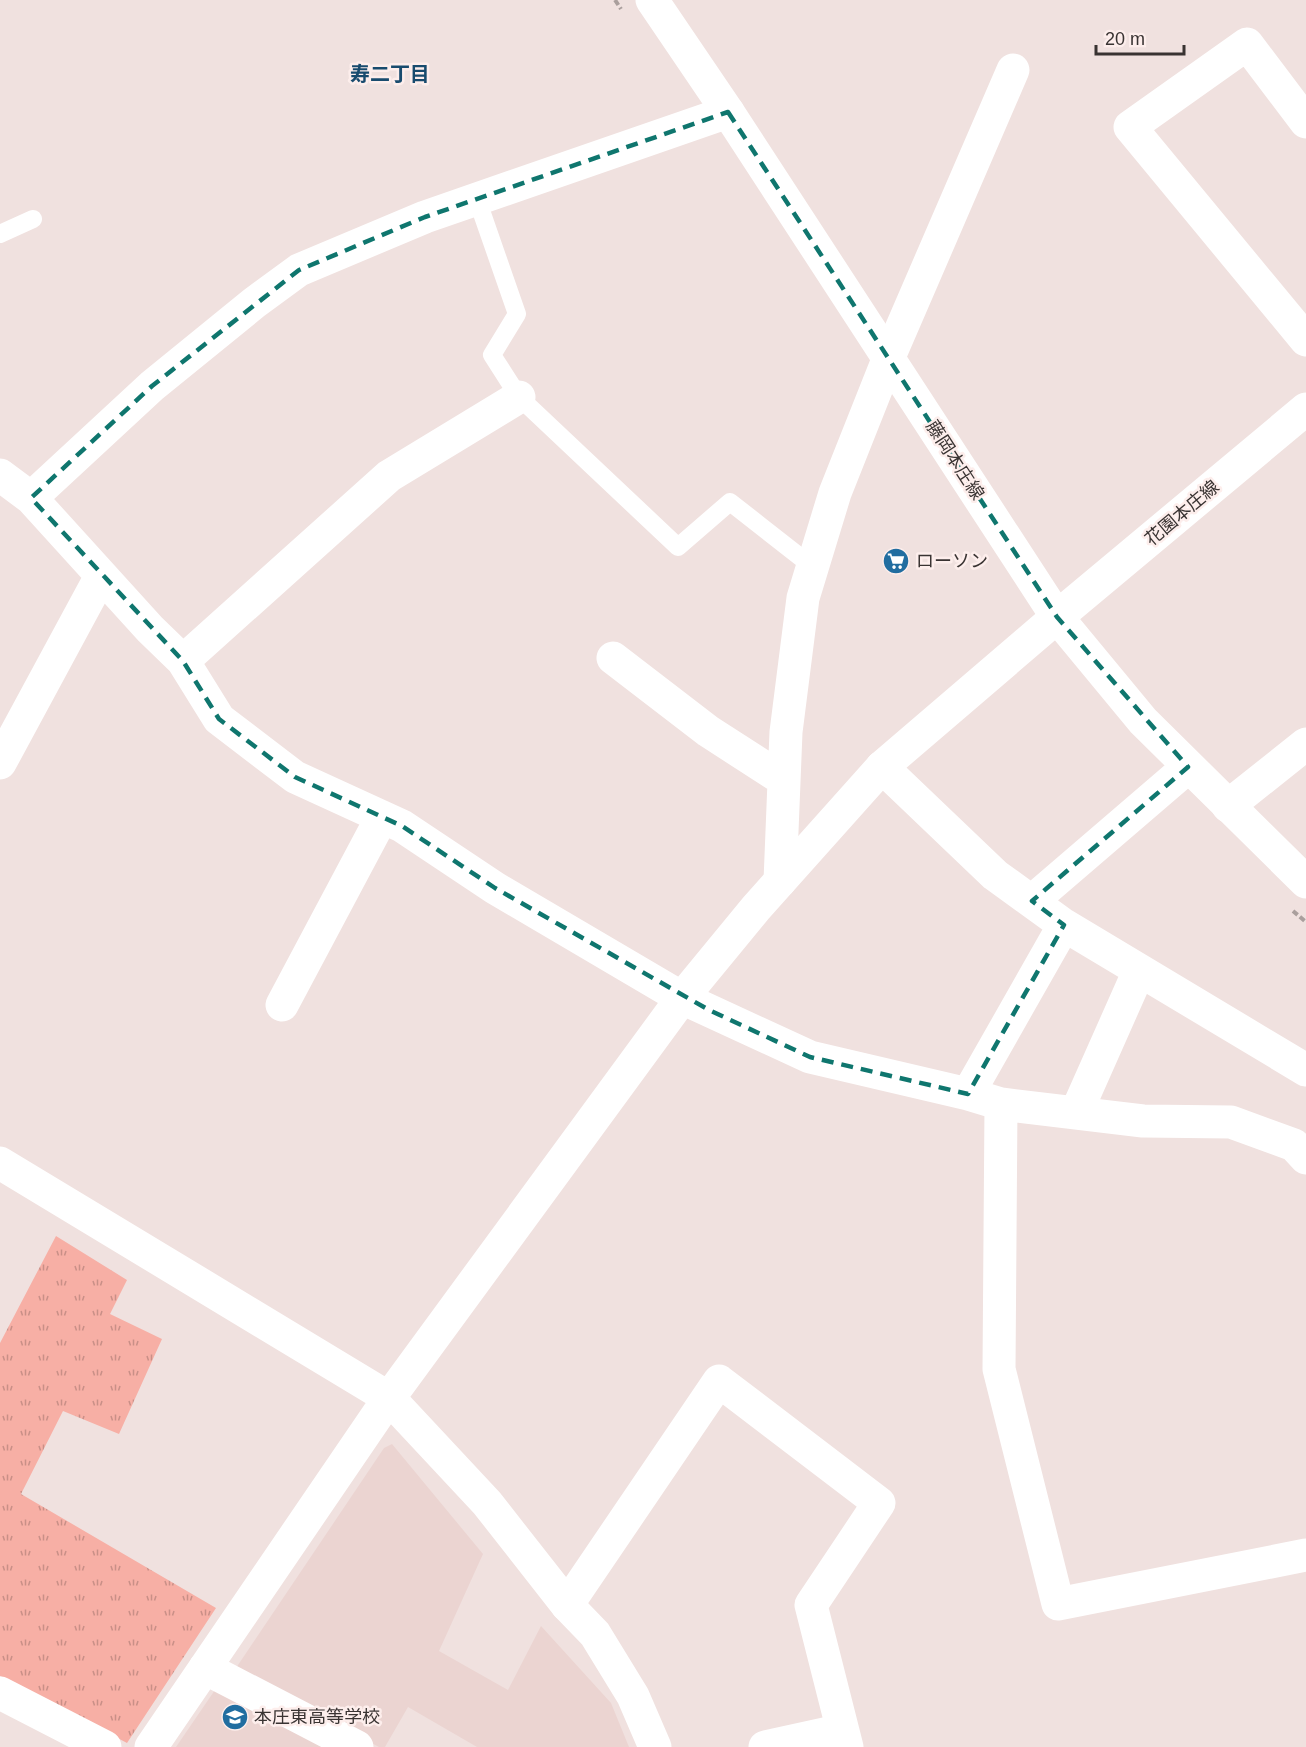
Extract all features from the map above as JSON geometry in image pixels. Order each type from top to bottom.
[{"type":"street","name":"藤岡本庄線","points":[[652,0],[889,357],[1057,617],[1143,721],[1306,882]]},
{"type":"street","points":[[1306,122],[1247,44],[1130,127],[1306,340]]},
{"type":"street","points":[[780,881],[786,732],[803,598],[836,493],[889,357],[1013,70]]},
{"type":"street","points":[[31,498],[153,386],[254,303],[299,270],[425,217],[728,112]]},
{"type":"street","points":[[183,661],[389,476],[519,397]]},
{"type":"street","name":"花園本庄線","points":[[151,1747],[389,1398],[682,998],[780,881],[882,767],[1306,409]]},
{"type":"street","points":[[0,475],[31,498],[101,576],[183,661],[219,719],[295,777],[402,826],[495,888],[682,998],[810,1057],[968,1094],[1001,1104],[1143,1121],[1231,1122],[1302,1145]]},
{"type":"street","points":[[0,763],[101,576]]},
{"type":"street","points":[[613,658],[708,731],[784,780]]},
{"type":"street","points":[[1228,806],[1306,744]]},
{"type":"street","points":[[882,767],[995,875],[1065,925],[1306,1070]]},
{"type":"street","points":[[1032,901],[1188,767]]},
{"type":"street","points":[[282,1005],[382,817]]},
{"type":"street","points":[[968,1094],[1065,925]]},
{"type":"street","points":[[1076,1113],[1139,971]]},
{"type":"street","points":[[1001,1104],[999,1369],[1058,1604],[1306,1555]]},
{"type":"street","points":[[0,1163],[389,1398],[487,1503],[567,1605],[595,1634],[633,1696],[656,1747]]},
{"type":"street","points":[[567,1605],[719,1381],[879,1503],[811,1605],[844,1739],[765,1747]]},
{"type":"street","points":[[205,1668],[357,1747]]},
{"type":"street","points":[[0,1693],[105,1747]]},
{"type":"lane","points":[[477,199],[517,314],[492,355],[519,397],[678,547],[730,502],[813,567]]},
{"type":"lane","points":[[0,234],[33,219]]},
{"type":"highlighted area","points":[[728,112],[1057,617],[1188,767],[1032,901],[1064,925],[968,1094],[810,1057],[709,1010],[495,888],[402,826],[295,777],[219,719],[183,661],[31,498],[152,386],[299,270],[425,217]]},
{"type":"shaded area","points":[[392,1444],[483,1554],[439,1651],[508,1690],[541,1626],[611,1703],[629,1747],[477,1747],[408,1707],[385,1747],[379,1747],[234,1671],[384,1448]]},
{"type":"shaded area","name":"本庄東高等学校","points":[[217,1687],[330,1747],[176,1747]]},
{"type":"green space","points":[[56,1236],[127,1280],[110,1314],[162,1339],[119,1434],[63,1411],[21,1494],[216,1608],[127,1743],[0,1676],[0,1343]]},
{"type":"place","name":"ローソン","points":[[896,561]]},
{"type":"place","name":"本庄東高等学校","points":[[235,1717]]},
{"type":"district","name":"寿二丁目","points":[[390,74]]}]
